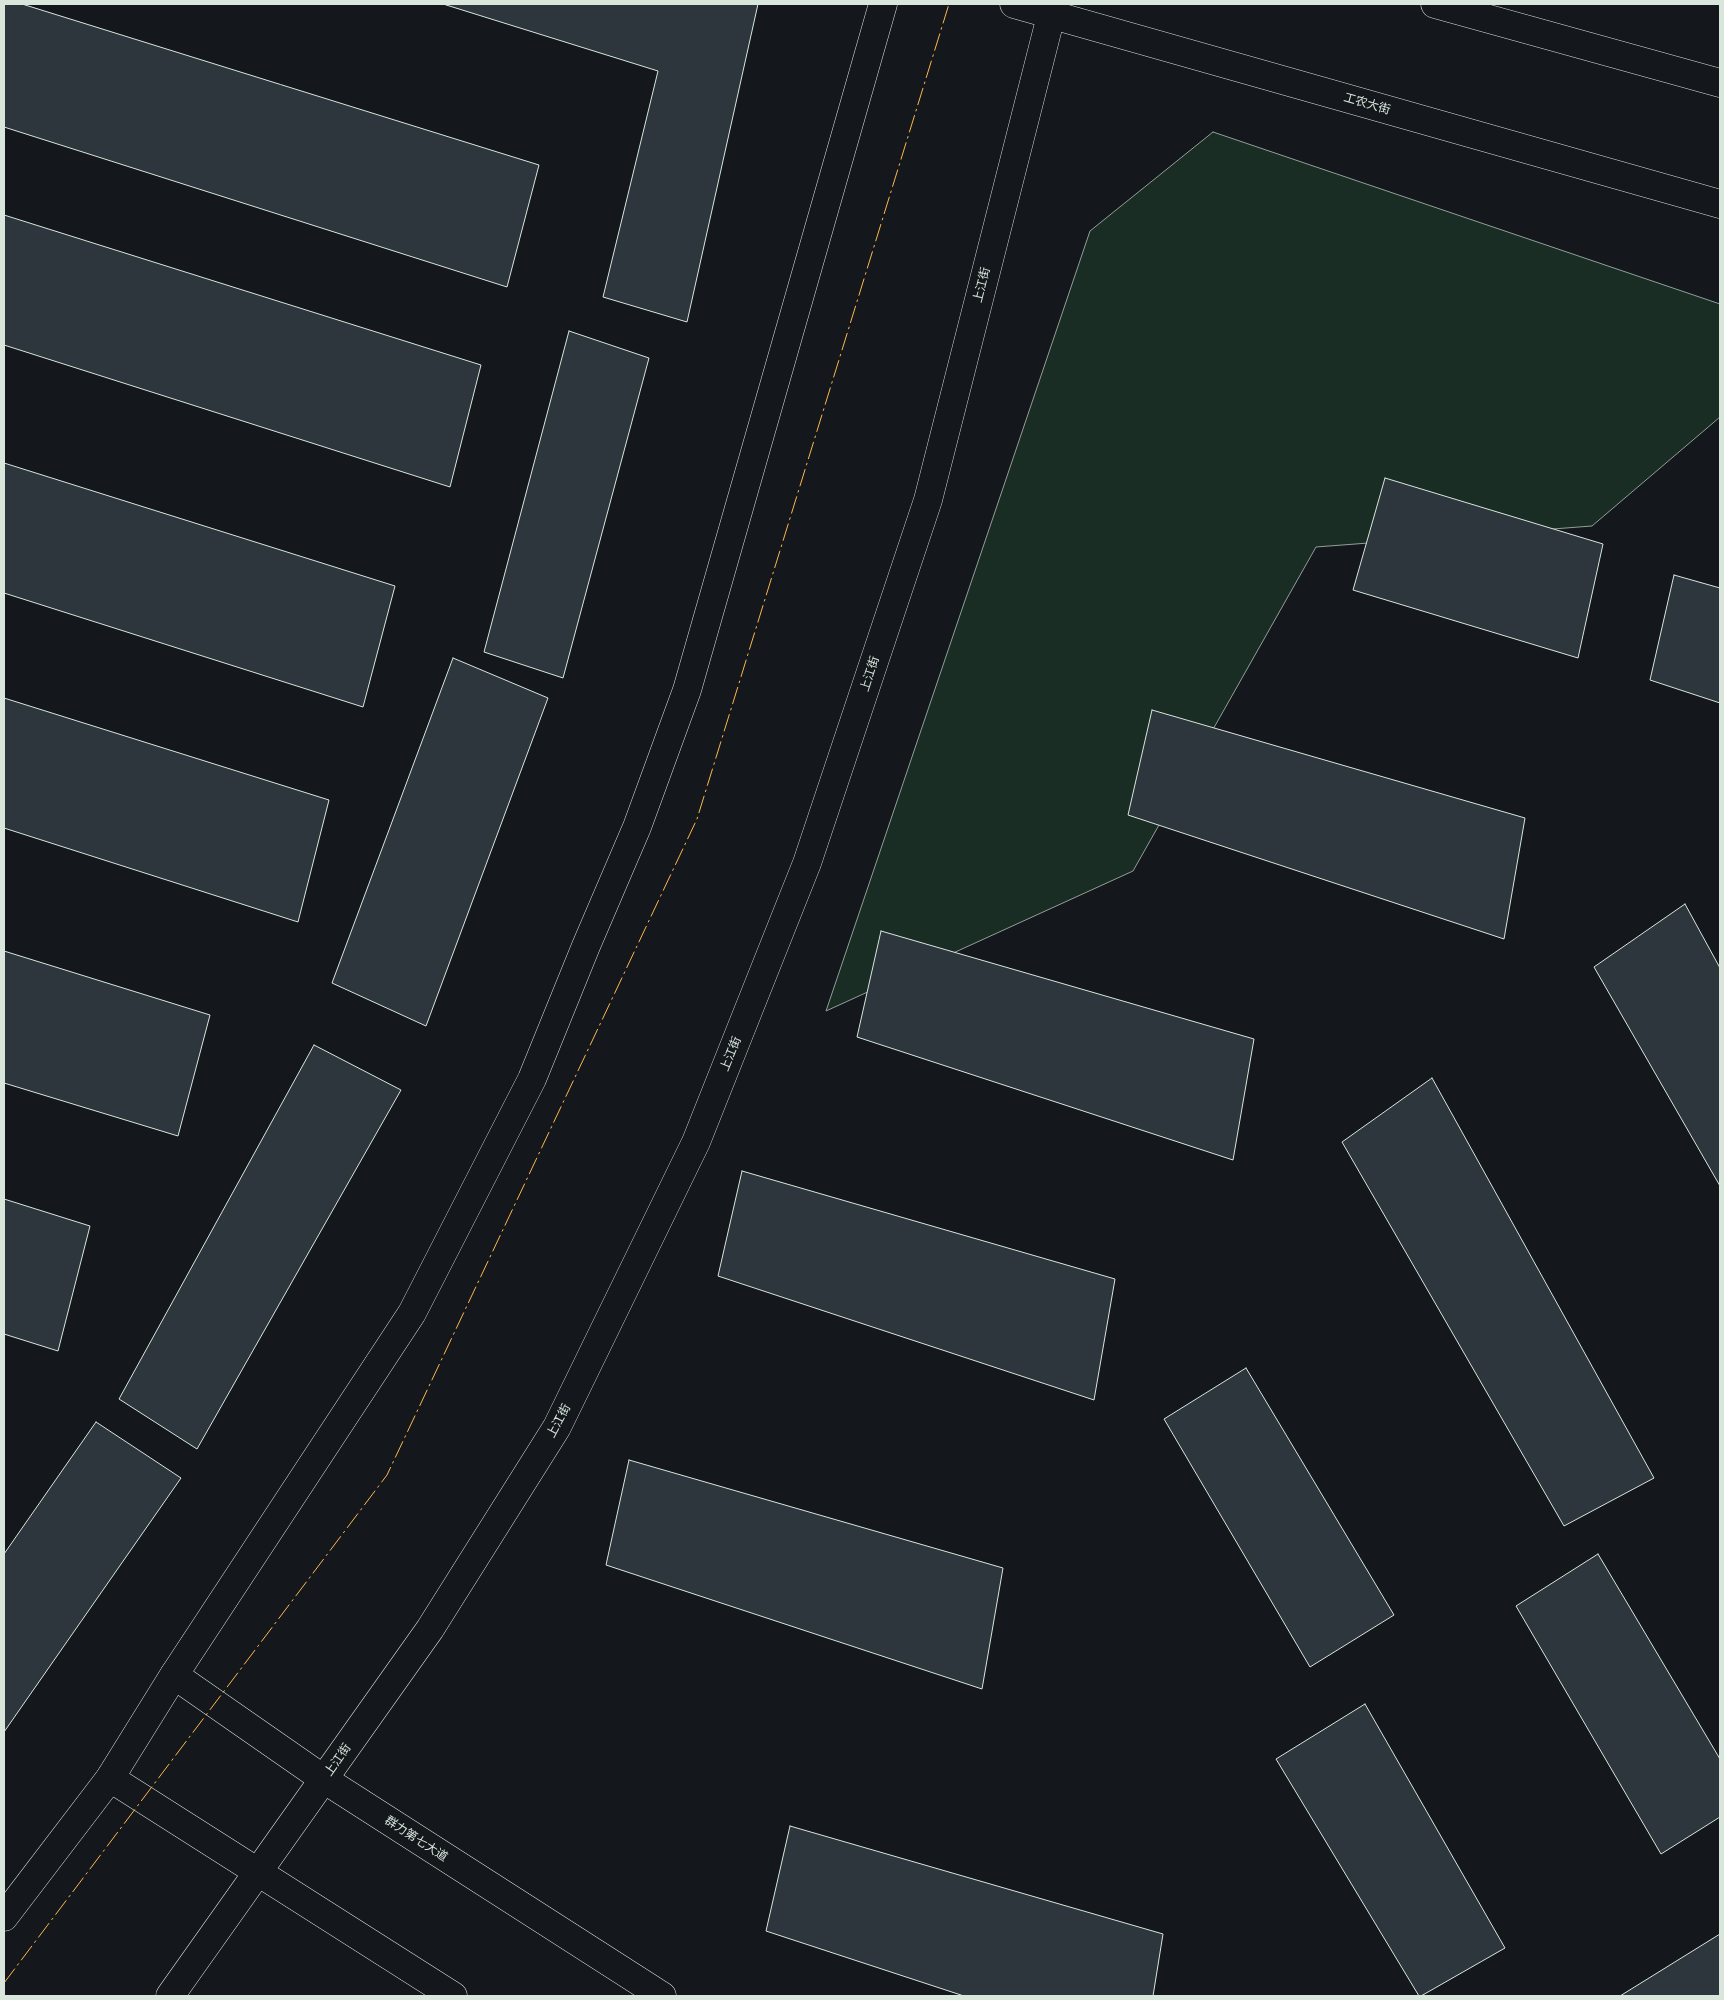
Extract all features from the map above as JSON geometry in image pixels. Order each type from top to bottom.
[{"type":"main road","points":[[4,1917],[110,1778],[174,1676],[412,1313],[532,1079],[637,827],[687,690],[883,4]]},
{"type":"main road","name":"工农大街","points":[[1014,4],[1052,9],[1720,204]]},
{"type":"main road","points":[[1435,4],[1720,83]]},
{"type":"main road","name":"上江街","points":[[170,1996],[325,1780],[430,1629],[557,1427],[696,1142],[807,863],[928,500],[1052,9]]},
{"type":"main road","name":"群力第七大道","points":[[174,1676],[325,1780],[662,1996]]},
{"type":"main road","points":[[110,1778],[453,1996]]},
{"type":"green space","points":[[1213,132],[1720,304],[1720,417],[1592,526],[1316,547],[1133,871],[826,1011],[1090,231]]},
{"type":"building","points":[[4,4],[22,4],[539,165],[507,287],[4,127]]},
{"type":"building","points":[[443,4],[758,4],[687,322],[603,297],[658,71]]},
{"type":"building","points":[[4,215],[481,365],[450,487],[4,345]]},
{"type":"building","points":[[569,331],[649,358],[563,678],[484,652]]},
{"type":"building","points":[[4,463],[395,586],[363,707],[4,593]]},
{"type":"building","points":[[1385,478],[1603,544],[1578,658],[1353,590]]},
{"type":"building","points":[[1674,575],[1720,588],[1720,703],[1650,680]]},
{"type":"building","points":[[453,658],[548,698],[426,1026],[332,983]]},
{"type":"building","points":[[4,698],[329,800],[298,922],[4,828]]},
{"type":"building","points":[[1152,710],[1525,818],[1504,939],[1128,815]]},
{"type":"building","points":[[1685,904],[1720,968],[1720,1186],[1594,967]]},
{"type":"building","points":[[881,931],[1254,1039],[1233,1160],[857,1037]]},
{"type":"building","points":[[4,951],[210,1015],[178,1136],[4,1083]]},
{"type":"building","points":[[314,1045],[401,1090],[197,1449],[119,1399]]},
{"type":"building","points":[[1432,1078],[1654,1478],[1564,1526],[1342,1142]]},
{"type":"building","points":[[742,1171],[1115,1279],[1094,1400],[718,1276]]},
{"type":"building","points":[[4,1199],[90,1226],[58,1351],[4,1334]]},
{"type":"building","points":[[1246,1368],[1394,1615],[1310,1667],[1164,1419]]},
{"type":"building","points":[[96,1422],[181,1478],[4,1732],[4,1554]]},
{"type":"building","points":[[629,1460],[1003,1568],[982,1689],[606,1565]]},
{"type":"building","points":[[1598,1554],[1720,1759],[1720,1817],[1661,1854],[1516,1606]]},
{"type":"building","points":[[1365,1704],[1505,1948],[1421,1996],[1419,1996],[1276,1759]]},
{"type":"building","points":[[790,1826],[1163,1934],[1153,1996],[964,1996],[766,1931]]},
{"type":"building","points":[[1720,1934],[1720,1996],[1620,1996]]},
{"type":"power","points":[[4,1983],[387,1475],[697,819],[949,4]]}]
